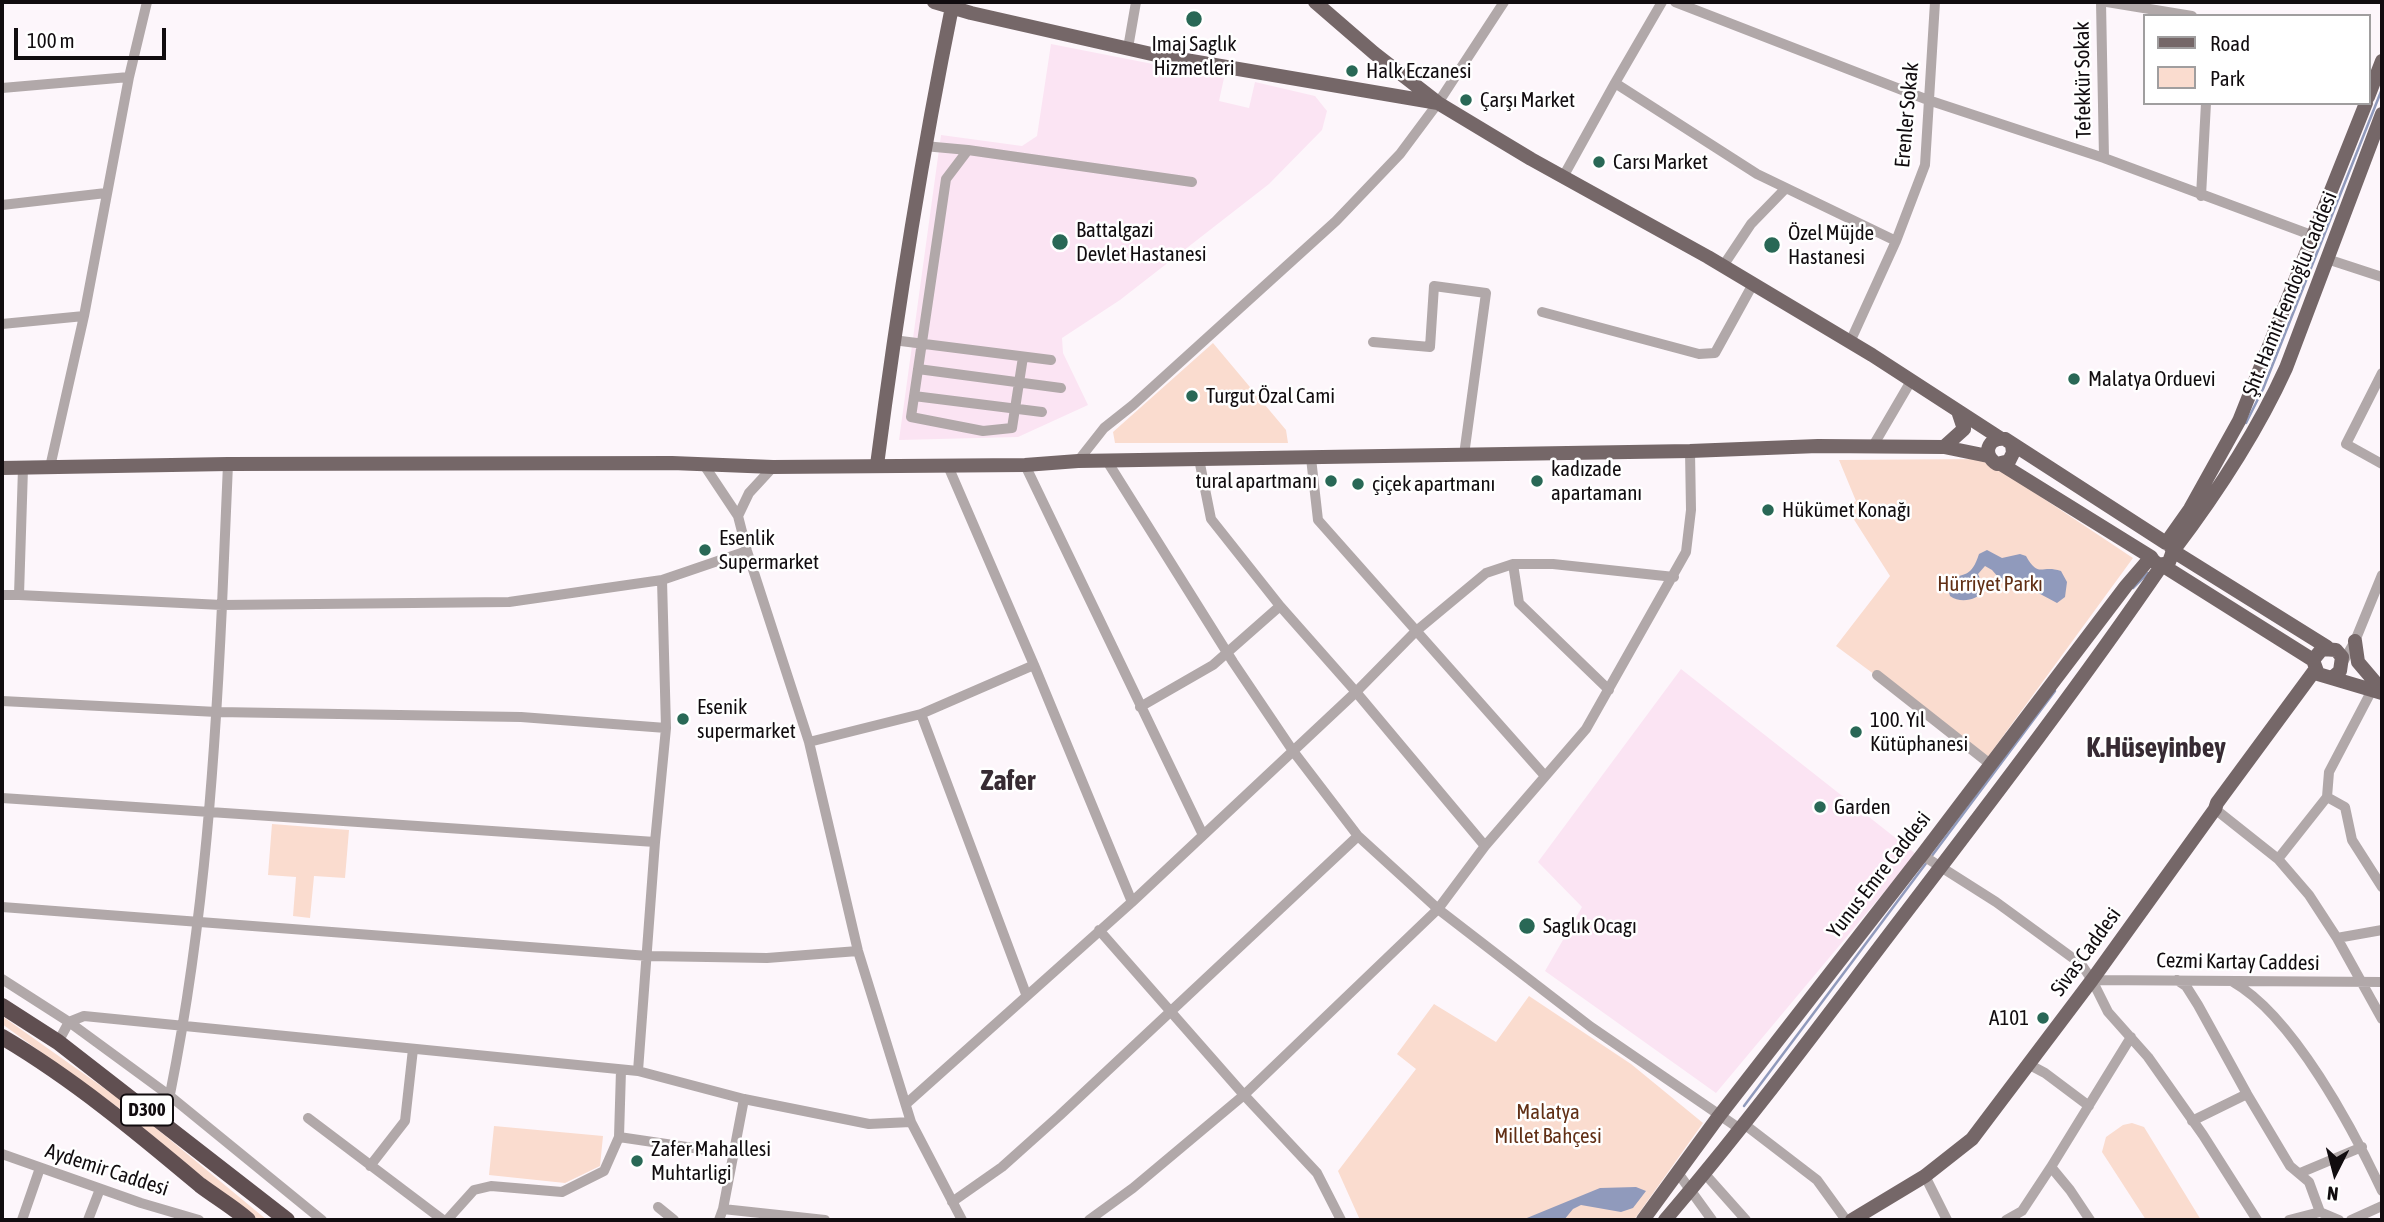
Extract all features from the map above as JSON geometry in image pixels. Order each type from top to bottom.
[{"type":"highway","name":"D300","points":[[2,1006],[58,1042],[287,1220]]},
{"type":"highway","name":"D300","points":[[2,1037],[43,1061],[91,1096],[244,1219]]},
{"type":"main road","points":[[934,2],[954,4],[1128,48],[1438,103]]},
{"type":"main road","points":[[1315,2],[1438,103],[1850,342],[2169,547],[2327,647],[2336,650],[2343,662],[2378,688]]},
{"type":"main road","points":[[877,465],[893,340],[924,146],[954,4]]},
{"type":"main road","points":[[2370,90],[2376,68]]},
{"type":"main road","name":"Şht. Hamit Fendoğlu Caddesi","points":[[2169,547],[2239,421],[2365,105]]},
{"type":"main road","name":"Şht. Hamit Fendoğlu Caddesi","points":[[2169,547],[2217,492],[2271,400],[2382,114]]},
{"type":"main road","points":[[1944,447],[1964,429],[1958,411]]},
{"type":"main road","points":[[1988,456],[1990,444],[2006,441]]},
{"type":"main road","points":[[2001,464],[2012,457],[2006,441]]},
{"type":"main road","points":[[2,468],[228,464],[948,466],[1818,446],[1944,447],[1988,456],[2156,561],[2314,665],[2323,676],[2378,688]]},
{"type":"main road","points":[[2156,561],[2151,550],[2155,544],[2169,547]]},
{"type":"main road","points":[[2156,561],[2172,559],[2169,547]]},
{"type":"main road","name":"Yunus Emre Caddesi","points":[[1643,1220],[1719,1116],[1990,764],[2156,561]]},
{"type":"main road","name":"Yunus Emre Caddesi","points":[[1665,1220],[1742,1126],[2108,644],[2156,561]]},
{"type":"main road","points":[[2355,641],[2358,662],[2378,688]]},
{"type":"main road","points":[[2314,665],[2318,652],[2327,647]]},
{"type":"main road","points":[[2333,677],[2340,671],[2343,662]]},
{"type":"main road","name":"Sivas Caddesi","points":[[1852,1220],[1925,1176],[1972,1139],[2092,980],[2314,665]]},
{"type":"street","points":[[50,467],[83,316],[129,77],[147,2]]},
{"type":"street","points":[[1128,48],[1136,2]]},
{"type":"street","points":[[1078,461],[1104,428],[1133,405],[1336,221],[1400,154],[1438,103],[1504,2]]},
{"type":"street","points":[[1563,177],[1662,2]]},
{"type":"street","points":[[1675,2],[1928,100],[2104,158],[2314,236]]},
{"type":"street","name":"Erenler Sokak","points":[[1850,342],[1896,241],[1925,165],[1936,2]]},
{"type":"street","name":"Tefekkür Sokak","points":[[2101,2],[2104,158]]},
{"type":"street","points":[[2107,2],[2180,14]]},
{"type":"street","points":[[2,88],[129,77]]},
{"type":"street","points":[[1615,83],[1757,174],[1896,241]]},
{"type":"street","points":[[2201,196],[2206,105]]},
{"type":"street","points":[[924,146],[1192,181]]},
{"type":"street","points":[[968,150],[946,179],[911,417],[983,431],[1012,428],[1023,357]]},
{"type":"street","points":[[1723,266],[1751,224],[1786,188]]},
{"type":"street","points":[[2,205],[106,193]]},
{"type":"street","points":[[2327,259],[2382,277]]},
{"type":"street","points":[[1542,312],[1710,355],[1715,353],[1753,284]]},
{"type":"street","points":[[1373,342],[1430,347],[1434,286],[1486,293],[1464,455]]},
{"type":"street","points":[[2,324],[83,316]]},
{"type":"street","points":[[893,340],[1051,360]]},
{"type":"street","points":[[918,369],[1061,388]]},
{"type":"street","points":[[2382,373],[2346,444],[2382,464]]},
{"type":"street","points":[[1873,446],[1911,381]]},
{"type":"street","points":[[914,396],[1042,412]]},
{"type":"street","points":[[1089,1220],[1133,1188],[1244,1095],[1438,909],[1485,846],[1586,729],[1674,578],[1686,552],[1691,510],[1690,451]]},
{"type":"street","points":[[1311,458],[1318,520],[1545,776]]},
{"type":"street","points":[[1199,459],[1211,519],[1280,606],[1485,846]]},
{"type":"street","points":[[1107,461],[1227,652],[1293,751],[1358,836],[1438,909],[1591,1027],[1719,1116],[1742,1126],[1817,1180],[1846,1220]]},
{"type":"street","points":[[164,1123],[199,923],[217,712],[228,464]]},
{"type":"street","points":[[704,465],[738,516],[809,742],[858,950],[911,1122],[962,1220]]},
{"type":"street","points":[[1025,465],[1203,835]]},
{"type":"street","points":[[948,466],[1132,902]]},
{"type":"street","points":[[738,516],[749,493],[773,467]]},
{"type":"street","points":[[19,595],[23,468]]},
{"type":"street","points":[[2,594],[222,605],[509,602],[662,580],[747,551]]},
{"type":"street","points":[[906,1104],[1132,902],[1356,692],[1415,632],[1486,573],[1513,564],[1553,565],[1674,578]]},
{"type":"street","points":[[1513,564],[1519,603],[1609,690]]},
{"type":"street","points":[[1499,569],[1517,592]]},
{"type":"street","points":[[2343,662],[2355,641],[2382,575]]},
{"type":"street","points":[[638,1071],[666,728],[662,580]]},
{"type":"street","points":[[1140,707],[1213,665],[1280,606]]},
{"type":"street","points":[[809,742],[921,714],[1034,665]]},
{"type":"street","points":[[1877,675],[1990,764]]},
{"type":"street","points":[[2278,859],[2327,797],[2329,772],[2378,688]]},
{"type":"street","points":[[2,701],[217,712],[521,717],[666,728]]},
{"type":"street","points":[[921,714],[1026,995]]},
{"type":"street","points":[[2327,797],[2344,807],[2352,840],[2382,887]]},
{"type":"street","points":[[2,798],[655,842]]},
{"type":"street","points":[[2215,809],[2263,850],[2278,859],[2309,895],[2337,938],[2382,1019]]},
{"type":"street","points":[[951,1202],[1002,1167],[1358,836]]},
{"type":"street","points":[[1922,855],[1996,902],[2081,964],[2108,1012],[2148,1058],[2256,1220]]},
{"type":"street","points":[[2,907],[648,956],[767,958],[858,950]]},
{"type":"street","points":[[1099,930],[1244,1095],[1317,1173],[1341,1220]]},
{"type":"street","points":[[2337,938],[2382,930]]},
{"type":"street","points":[[2,979],[69,1022],[170,1096],[322,1220]]},
{"type":"street","name":"Cezmi Kartay Caddesi","points":[[2092,980],[2382,982]]},
{"type":"street","points":[[2230,980],[2246,989],[2284,1026],[2362,1147],[2382,1191]]},
{"type":"street","points":[[2177,981],[2186,986],[2198,1005],[2290,1166],[2309,1182],[2320,1212]]},
{"type":"street","points":[[58,1042],[69,1022],[84,1016],[638,1071],[744,1100],[869,1125],[911,1122]]},
{"type":"street","points":[[2006,1220],[2025,1216],[2051,1167],[2131,1037]]},
{"type":"street","points":[[370,1166],[405,1121],[413,1049]]},
{"type":"street","points":[[2028,1064],[2090,1106]]},
{"type":"street","points":[[307,1118],[445,1220],[474,1190],[491,1185],[562,1192],[604,1171],[619,1137],[621,1070]]},
{"type":"street","points":[[2192,1121],[2247,1094]]},
{"type":"street","points":[[744,1100],[721,1215],[824,1220]]},
{"type":"street","points":[[619,1137],[734,1154]]},
{"type":"street","points":[[2300,1173],[2362,1147]]},
{"type":"street","name":"Aydemir Caddesi","points":[[2,1154],[179,1217],[199,1220]]},
{"type":"street","points":[[2051,1167],[2090,1220]]},
{"type":"street","points":[[22,1220],[40,1168]]},
{"type":"street","points":[[1678,1173],[1712,1220]]},
{"type":"street","points":[[1704,1174],[1746,1220]]},
{"type":"street","points":[[1925,1176],[1947,1220]]},
{"type":"street","points":[[88,1220],[100,1189]]},
{"type":"street","points":[[2351,1220],[2382,1206]]},
{"type":"street","points":[[659,1207],[674,1220]]},
{"type":"street","points":[[2289,1220],[2320,1212],[2339,1220]]},
{"type":"shaded area","name":"Battalgazi Devlet Hastanesi","points":[[1051,44],[1224,78],[1219,101],[1249,108],[1255,82],[1315,96],[1327,111],[1322,130],[1269,184],[1120,300],[1062,338],[1063,353],[1088,405],[1018,437],[899,440],[941,135],[1022,146],[1037,136]]},
{"type":"shaded area","points":[[1681,669],[1916,854],[1716,1093],[1545,971],[1582,907],[1538,862]]},
{"type":"green space","points":[[1213,343],[1286,430],[1288,443],[1115,443],[1113,432]]},
{"type":"green space","name":"Hürriyet Parkı","points":[[1984,459],[2133,558],[1987,758],[1836,646],[1890,576],[1846,507],[1856,501],[1839,460]]},
{"type":"green space","points":[[272,824],[349,830],[345,878],[314,876],[310,918],[293,916],[296,877],[268,875]]},
{"type":"green space","name":"Malatya Millet Bahçesi","points":[[1529,996],[1631,1064],[1703,1123],[1634,1220],[1360,1220],[1338,1171],[1416,1069],[1397,1054],[1434,1004],[1496,1042]]},
{"type":"green space","points":[[2,1016],[128,1105],[267,1220],[254,1220],[123,1111],[2,1024]]},
{"type":"green space","points":[[2132,1123],[2144,1127],[2201,1220],[2146,1220],[2102,1152],[2106,1137],[2123,1125]]},
{"type":"green space","points":[[494,1126],[603,1136],[600,1166],[565,1183],[489,1175]]},
{"type":"water","points":[[1987,550],[2002,558],[2020,554],[2026,556],[2038,569],[2061,571],[2067,582],[2065,597],[2057,603],[2029,588],[2005,585],[1985,566],[1978,574],[1985,590],[1982,593],[1964,600],[1950,596],[1946,581],[1970,571],[1979,554]]},
{"type":"water","points":[[1636,1187],[1646,1191],[1633,1208],[1621,1212],[1581,1205],[1573,1209],[1564,1220],[1522,1220],[1600,1188]]},
{"type":"waterway","points":[[2246,423],[2263,389],[2382,89]]},
{"type":"waterway","points":[[2133,588],[2148,573]]},
{"type":"waterway","points":[[1931,857],[2055,691]]},
{"type":"waterway","points":[[1744,1106],[1927,862]]},
{"type":"place","name":"Imaj Saglık Hizmetleri","points":[[1194,19]]},
{"type":"place","name":"Halk Eczanesi","points":[[1352,71]]},
{"type":"place","name":"Çarşı Market","points":[[1466,100]]},
{"type":"place","name":"Carsı Market","points":[[1599,162]]},
{"type":"place","name":"Battalgazi Devlet Hastanesi","points":[[1060,242]]},
{"type":"place","name":"Özel Müjde Hastanesi","points":[[1772,245]]},
{"type":"place","name":"Malatya Orduevi","points":[[2074,379]]},
{"type":"place","name":"Turgut Özal Cami","points":[[1192,396]]},
{"type":"place","name":"tural apartmanı","points":[[1331,481]]},
{"type":"place","name":"kadızade apartamanı","points":[[1537,481]]},
{"type":"place","name":"çiçek apartmanı","points":[[1358,484]]},
{"type":"place","name":"Hükümet Konağı","points":[[1768,510]]},
{"type":"place","name":"Esenlik Supermarket","points":[[705,550]]},
{"type":"place","name":"Esenik supermarket","points":[[683,719]]},
{"type":"place","name":"100. Yıl Kütüphanesi","points":[[1856,732]]},
{"type":"place","name":"Garden","points":[[1820,807]]},
{"type":"place","name":"Saglık Ocagı","points":[[1527,926]]},
{"type":"place","name":"A101","points":[[2043,1018]]},
{"type":"place","name":"Zafer Mahallesi Muhtarligi","points":[[637,1161]]},
{"type":"district","name":"K.Hüseyinbey","points":[[2156,748]]},
{"type":"district","name":"Zafer","points":[[1008,781]]}]
